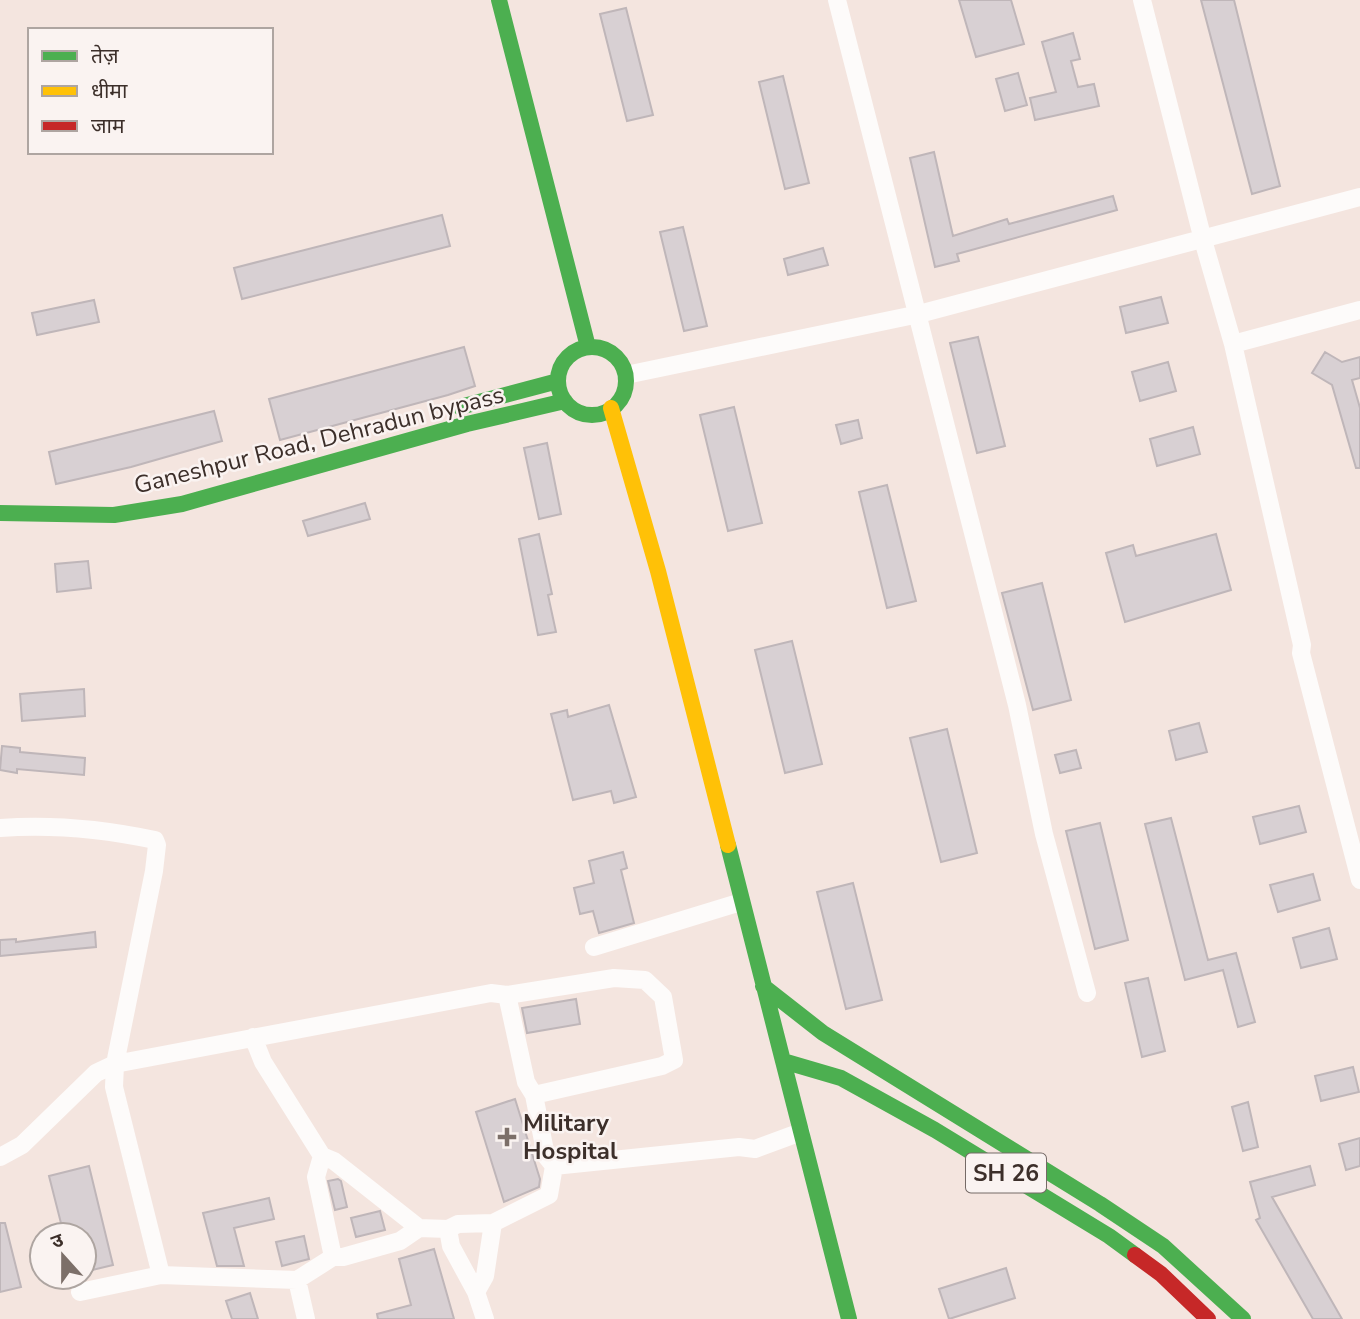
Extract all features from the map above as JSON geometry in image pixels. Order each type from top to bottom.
[{"type":"main road","points":[[499,0],[588,347]]},
{"type":"main road","points":[[588,347],[605,349],[615,355],[626,375],[622,397],[611,408],[594,415],[573,409],[565,401],[558,381],[564,360],[572,353],[588,347]]},
{"type":"main road","points":[[440,413],[558,381]]},
{"type":"main road","name":"Ganeshpur Road, Dehradun bypass","points":[[0,513],[114,515],[182,504],[467,425],[565,401]]},
{"type":"main road","points":[[611,408],[658,570],[849,1319]]},
{"type":"main road","points":[[55,498],[81,498]]},
{"type":"main road","points":[[763,986],[822,1034],[1163,1245],[1243,1319]]},
{"type":"main road","name":"SH 26","points":[[783,1061],[841,1078],[970,1151],[1109,1236],[1161,1274],[1209,1319]]},
{"type":"street","points":[[837,0],[1017,705],[1044,834],[1087,993]]},
{"type":"street","points":[[1142,0],[1203,240],[1233,344],[1302,645],[1301,653],[1352,809],[1360,880]]},
{"type":"street","points":[[626,375],[919,314],[1360,197]]},
{"type":"street","points":[[1233,344],[1360,310]]},
{"type":"street","points":[[0,828],[42,825],[87,828],[155,840],[157,845],[115,1064],[114,1087],[161,1275]]},
{"type":"street","points":[[594,947],[741,902]]},
{"type":"street","points":[[0,1157],[22,1144],[96,1073],[115,1064],[491,993],[507,995],[614,978],[645,980],[663,997],[674,1060],[662,1066],[534,1095]]},
{"type":"street","points":[[253,1037],[262,1062],[322,1156],[334,1161],[419,1228],[448,1230],[458,1224],[493,1223],[549,1195],[554,1166],[547,1156],[534,1095],[526,1082],[507,995]]},
{"type":"street","points":[[554,1166],[738,1147],[755,1149],[801,1132]]},
{"type":"street","points":[[322,1156],[316,1177],[333,1257]]},
{"type":"street","points":[[476,1292],[485,1276],[493,1223]]},
{"type":"street","points":[[80,1292],[161,1275],[297,1280],[333,1257],[343,1257],[400,1241],[419,1228]]},
{"type":"street","points":[[448,1230],[451,1246],[476,1292],[485,1319]]},
{"type":"street","points":[[297,1280],[306,1319]]},
{"type":"building","points":[[959,0],[1011,0],[1024,44],[976,57]]},
{"type":"building","points":[[1201,0],[1234,0],[1280,186],[1252,194]]},
{"type":"building","points":[[626,8],[653,115],[627,121],[600,14]]},
{"type":"building","points":[[1073,33],[1080,59],[1071,61],[1078,87],[1094,84],[1099,106],[1035,120],[1030,98],[1056,92],[1042,42]]},
{"type":"building","points":[[1018,73],[1027,105],[1005,111],[996,79]]},
{"type":"building","points":[[783,76],[809,183],[785,189],[759,82]]},
{"type":"building","points":[[934,152],[953,236],[1007,219],[1009,224],[1113,196],[1117,210],[957,254],[959,261],[935,267],[910,158]]},
{"type":"building","points":[[442,215],[450,246],[242,299],[234,268]]},
{"type":"building","points":[[683,227],[707,326],[684,331],[660,232]]},
{"type":"building","points":[[823,248],[828,265],[788,275],[784,259]]},
{"type":"building","points":[[1161,297],[1168,323],[1126,333],[1120,307]]},
{"type":"building","points":[[94,300],[99,322],[37,335],[32,313]]},
{"type":"building","points":[[978,337],[1005,446],[977,453],[950,343]]},
{"type":"building","points":[[464,347],[475,386],[280,440],[269,399]]},
{"type":"building","points":[[1325,352],[1342,362],[1360,357],[1360,378],[1352,380],[1360,408],[1360,468],[1356,468],[1332,385],[1312,373]]},
{"type":"building","points":[[1168,362],[1176,391],[1140,401],[1132,372]]},
{"type":"building","points":[[734,407],[762,523],[728,531],[700,415]]},
{"type":"building","points":[[214,411],[222,441],[131,467],[56,484],[49,452]]},
{"type":"building","points":[[858,420],[862,438],[841,444],[836,425]]},
{"type":"building","points":[[1193,427],[1200,454],[1157,466],[1150,439]]},
{"type":"building","points":[[547,443],[561,514],[539,519],[524,448]]},
{"type":"building","points":[[887,485],[916,601],[887,608],[859,492]]},
{"type":"building","points":[[365,503],[370,519],[308,536],[303,521]]},
{"type":"building","points":[[539,534],[552,594],[548,595],[556,632],[538,635],[519,539]]},
{"type":"building","points":[[1216,534],[1231,590],[1125,622],[1106,553],[1133,545],[1136,556]]},
{"type":"building","points":[[88,561],[91,588],[57,592],[55,564]]},
{"type":"building","points":[[1042,583],[1071,700],[1033,710],[1002,593]]},
{"type":"building","points":[[792,641],[822,764],[785,773],[755,650]]},
{"type":"building","points":[[84,689],[85,716],[22,721],[20,694]]},
{"type":"building","points":[[609,705],[636,797],[614,803],[611,791],[573,800],[551,714],[567,710],[568,717]]},
{"type":"building","points":[[1199,723],[1207,752],[1176,760],[1169,731]]},
{"type":"building","points":[[947,729],[977,853],[941,862],[910,738]]},
{"type":"building","points":[[2,746],[20,748],[20,752],[85,758],[84,775],[0,770]]},
{"type":"building","points":[[1076,750],[1081,768],[1060,773],[1055,755]]},
{"type":"building","points":[[1299,806],[1306,832],[1260,844],[1253,817]]},
{"type":"building","points":[[1171,818],[1208,960],[1236,953],[1255,1022],[1238,1027],[1223,970],[1185,980],[1145,824]]},
{"type":"building","points":[[1100,823],[1128,940],[1095,949],[1066,831]]},
{"type":"building","points":[[623,852],[627,868],[621,870],[634,923],[599,933],[593,911],[580,914],[574,888],[594,883],[589,861]]},
{"type":"building","points":[[1313,874],[1320,900],[1278,912],[1270,885]]},
{"type":"building","points":[[853,883],[882,1000],[846,1009],[817,892]]},
{"type":"building","points":[[1329,928],[1337,959],[1301,968],[1293,938]]},
{"type":"building","points":[[95,932],[96,947],[0,956],[0,940],[16,939],[16,942]]},
{"type":"building","points":[[1148,978],[1165,1051],[1142,1057],[1125,983]]},
{"type":"building","points":[[576,999],[580,1024],[527,1033],[522,1008]]},
{"type":"building","points":[[1353,1067],[1359,1092],[1321,1101],[1315,1076]]},
{"type":"building","points":[[515,1099],[540,1179],[539,1187],[504,1202],[476,1112]]},
{"type":"building","points":[[1248,1102],[1258,1147],[1243,1151],[1232,1107]]},
{"type":"building","points":[[1360,1138],[1360,1166],[1346,1170],[1339,1144]]},
{"type":"building","points":[[89,1166],[113,1265],[98,1269],[98,1221],[60,1221],[49,1176]]},
{"type":"building","points":[[1310,1166],[1315,1185],[1272,1197],[1342,1319],[1313,1319],[1256,1220],[1260,1218],[1250,1182]]},
{"type":"building","points":[[328,1181],[341,1181],[347,1207],[335,1210]]},
{"type":"building","points":[[269,1198],[274,1219],[234,1228],[244,1266],[217,1266],[203,1213]]},
{"type":"building","points":[[380,1211],[385,1230],[356,1237],[351,1218]]},
{"type":"building","points":[[0,1223],[5,1223],[21,1287],[0,1292]]},
{"type":"building","points":[[304,1236],[309,1259],[282,1266],[276,1242]]},
{"type":"building","points":[[434,1249],[454,1319],[378,1319],[377,1314],[411,1305],[399,1259]]},
{"type":"building","points":[[1006,1268],[1015,1298],[949,1319],[939,1289]]},
{"type":"building","points":[[250,1293],[258,1319],[232,1319],[226,1301]]},
{"type":"traffic: fast","points":[[499,0],[588,347]]},
{"type":"traffic: fast","points":[[592,347],[605,350],[616,357],[623,368],[626,381],[623,394],[616,405],[605,412],[592,415],[579,412],[568,405],[561,394],[558,381],[561,368],[568,357],[579,350],[592,347]]},
{"type":"traffic: fast","points":[[460,407],[558,381]]},
{"type":"traffic: fast","points":[[0,513],[114,515],[182,504],[467,424],[565,401]]},
{"type":"traffic: fast","points":[[728,845],[783,1061],[841,1078],[935,1130],[1109,1236],[1135,1255]]},
{"type":"traffic: fast","points":[[763,986],[823,1033],[1100,1204],[1163,1246],[1243,1319]]},
{"type":"traffic: fast","points":[[783,1061],[849,1319]]},
{"type":"traffic: slow","points":[[611,408],[658,571],[728,845]]},
{"type":"traffic: jam","points":[[1135,1255],[1161,1274],[1208,1319]]},
{"type":"place","name":"Military Hospital","points":[[507,1137]]}]
